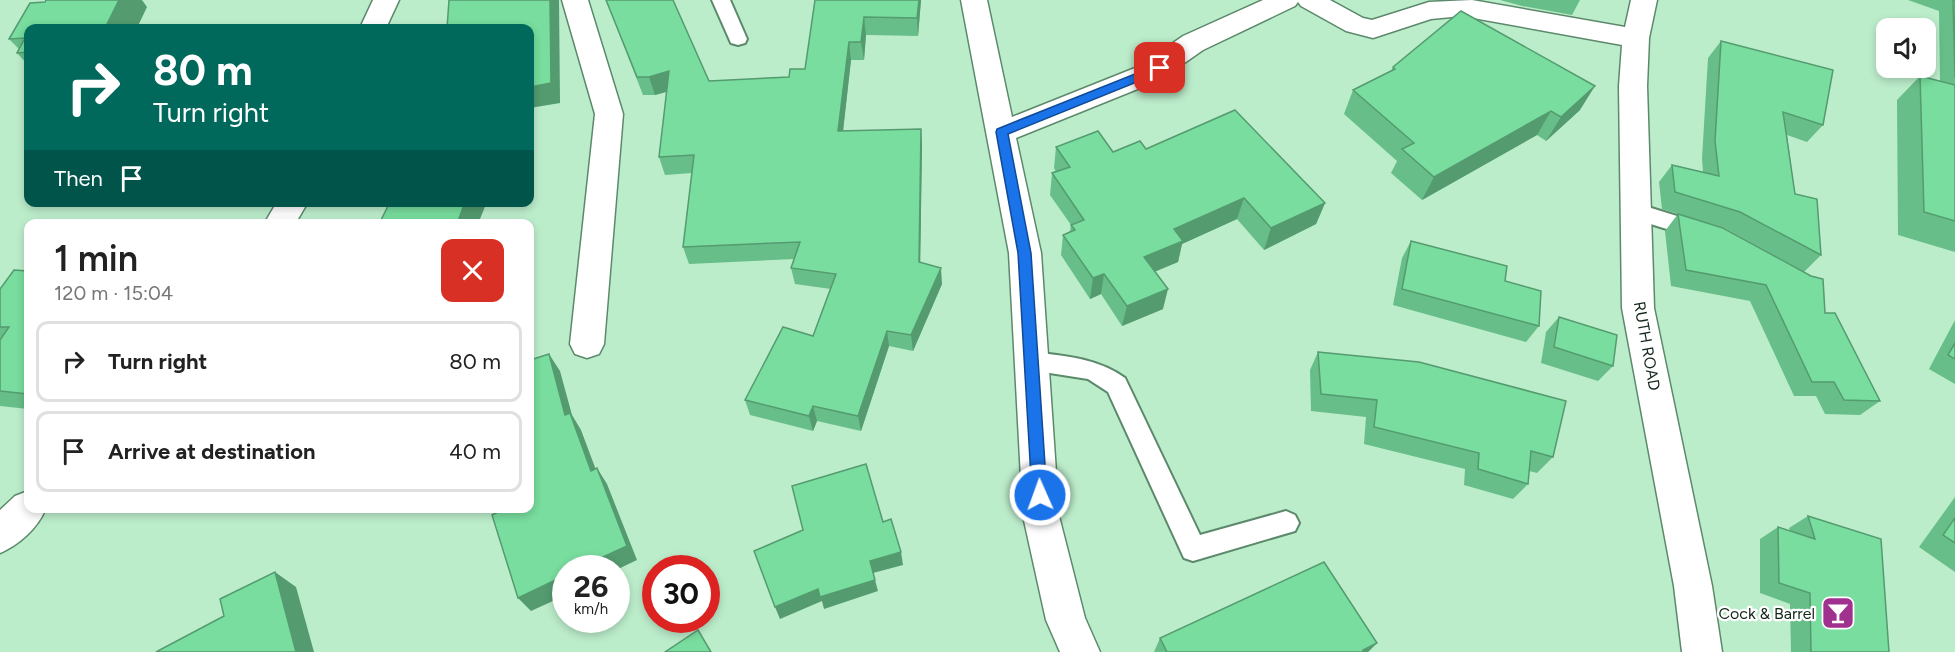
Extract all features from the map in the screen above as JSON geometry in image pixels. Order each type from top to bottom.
[{"type":"street","points":[[375,24],[386,0]]},
{"type":"street","points":[[575,0],[609,114],[587,344]]},
{"type":"street","points":[[974,0],[1025,253],[1041,516],[1066,620],[1080,652]]},
{"type":"street","points":[[1002,132],[1150,74],[1193,42],[1286,0]]},
{"type":"street","points":[[1310,0],[1355,26],[1373,29],[1430,11],[1462,7],[1636,39]]},
{"type":"street","name":"RUTH ROAD","points":[[1644,0],[1636,39],[1633,86],[1638,308],[1693,586],[1702,652]]},
{"type":"street","points":[[0,535],[24,512]]},
{"type":"lane","points":[[721,0],[738,39]]},
{"type":"lane","points":[[1635,211],[1716,236]]},
{"type":"lane","points":[[1032,362],[1091,369],[1105,374],[1117,385],[1193,549],[1286,523]]},
{"type":"building","points":[[46,0],[119,0],[107,24],[24,24],[24,38],[9,39],[30,3]]},
{"type":"building","points":[[449,0],[550,0],[551,83],[534,86],[534,24],[447,24]]},
{"type":"building","points":[[606,0],[673,0],[709,81],[789,77],[790,69],[805,69],[815,0],[919,0],[917,18],[864,17],[861,42],[849,42],[838,131],[921,129],[919,262],[941,268],[911,335],[887,331],[858,416],[813,406],[809,416],[745,400],[783,327],[813,336],[836,274],[791,268],[800,242],[683,247],[694,155],[659,157],[669,71],[649,77],[637,77]]},
{"type":"building","points":[[1953,0],[1955,0],[1955,78]]},
{"type":"building","points":[[1461,11],[1595,86],[1561,117],[1551,111],[1434,177],[1402,149],[1414,143],[1353,90],[1395,69],[1393,67]]},
{"type":"building","points":[[24,40],[24,52],[17,53]]},
{"type":"building","points":[[1721,41],[1833,70],[1823,125],[1783,112],[1795,194],[1817,199],[1821,255],[1740,212],[1675,192],[1672,165],[1719,176],[1715,141]]},
{"type":"building","points":[[1920,78],[1955,85],[1955,221],[1924,212]]},
{"type":"building","points":[[1235,110],[1325,203],[1271,228],[1244,198],[1174,229],[1183,241],[1144,257],[1168,289],[1127,306],[1104,274],[1093,278],[1063,235],[1075,230],[1071,225],[1084,220],[1052,173],[1070,167],[1056,147],[1098,131],[1113,152],[1140,141],[1146,149]]},
{"type":"building","points":[[388,207],[463,207],[459,219],[382,219]]},
{"type":"building","points":[[1678,214],[1723,228],[1811,276],[1823,279],[1825,313],[1835,313],[1880,401],[1844,400],[1834,382],[1812,382],[1766,285],[1686,270]]},
{"type":"building","points":[[1411,241],[1507,266],[1505,281],[1541,291],[1539,326],[1402,289]]},
{"type":"building","points":[[14,270],[24,271],[24,394],[0,391],[0,340],[9,327],[0,327],[0,289]]},
{"type":"building","points":[[1559,317],[1617,335],[1613,366],[1554,347]]},
{"type":"building","points":[[1955,343],[1955,359],[1948,355]]},
{"type":"building","points":[[1318,352],[1419,362],[1566,401],[1553,457],[1531,451],[1528,484],[1478,469],[1479,453],[1374,427],[1377,400],[1321,394]]},
{"type":"building","points":[[549,354],[565,415],[570,413],[591,471],[597,468],[627,546],[607,555],[552,555],[552,582],[518,598],[492,515],[496,513],[534,513],[534,359]]},
{"type":"building","points":[[866,464],[883,522],[891,519],[901,552],[870,561],[875,580],[820,597],[818,589],[775,607],[754,551],[803,530],[792,486]]},
{"type":"building","points":[[1808,516],[1881,539],[1889,652],[1811,652],[1810,593],[1779,583],[1778,527],[1815,539]]},
{"type":"building","points":[[1955,518],[1955,543],[1943,535]]},
{"type":"building","points":[[1324,562],[1377,643],[1363,650],[1364,652],[1167,652],[1160,638]]},
{"type":"building","points":[[275,572],[296,652],[156,652],[224,616],[220,599]]},
{"type":"building","points":[[694,633],[700,633],[711,652],[665,652]]},
{"type":"place","name":"Cock & Barrel","points":[[1838,613]]},
{"type":"route","points":[[1040,495],[1025,253],[1002,132],[1150,74],[1160,68]]}]
